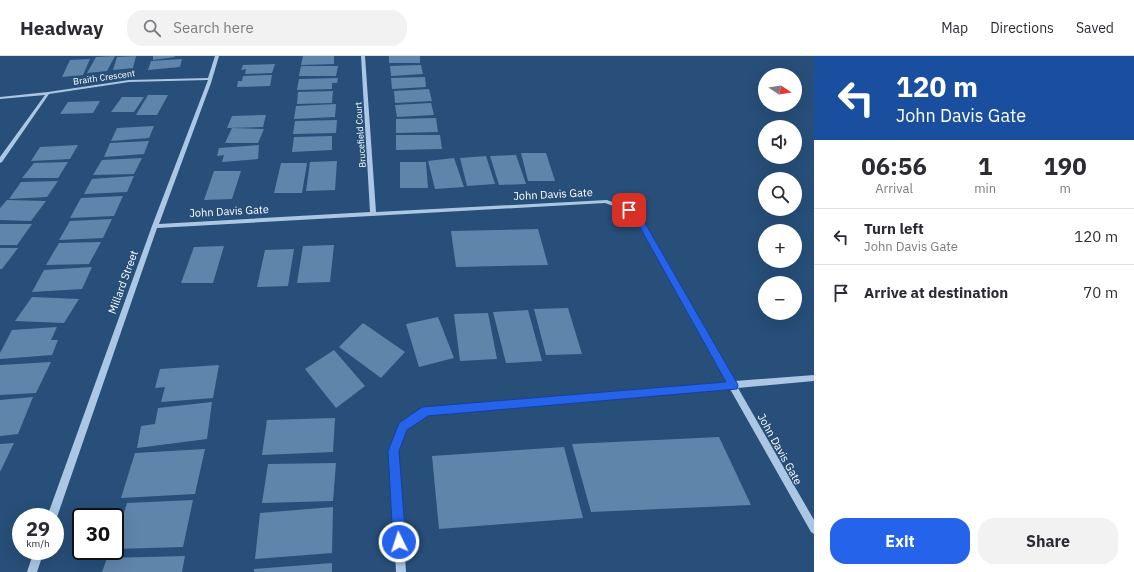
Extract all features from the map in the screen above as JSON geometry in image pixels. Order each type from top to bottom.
[{"type":"street","name":"Millard Street","points":[[55,508],[217,56]]},
{"type":"street","name":"Brucefield Court","points":[[362,56],[373,214]]},
{"type":"street","name":"Braith Crescent","points":[[0,98],[48,93],[129,81],[210,79]]},
{"type":"street","points":[[0,161],[48,93]]},
{"type":"street","name":"John Davis Gate","points":[[155,226],[605,202],[629,210],[641,223],[814,529]]},
{"type":"street","points":[[401,572],[394,451],[403,426],[426,411],[814,378]]},
{"type":"street","points":[[32,572],[36,560]]},
{"type":"building","points":[[115,56],[107,71],[87,73],[96,57]]},
{"type":"building","points":[[136,56],[133,68],[113,70],[117,57]]},
{"type":"building","points":[[153,56],[174,56],[175,57],[153,60]]},
{"type":"building","points":[[303,56],[334,56],[334,64],[301,65]]},
{"type":"building","points":[[389,56],[420,56],[420,63],[389,63]]},
{"type":"building","points":[[90,59],[83,75],[62,77],[70,60]]},
{"type":"building","points":[[182,59],[180,67],[148,70],[151,61]]},
{"type":"building","points":[[275,64],[272,73],[245,74],[246,69],[241,70],[243,65]]},
{"type":"building","points":[[421,65],[423,74],[391,76],[390,66]]},
{"type":"building","points":[[301,66],[338,66],[336,76],[299,76]]},
{"type":"building","points":[[272,75],[270,86],[237,87],[238,81],[242,81],[243,76]]},
{"type":"building","points":[[425,77],[426,87],[392,89],[391,78]]},
{"type":"building","points":[[338,78],[337,83],[332,83],[332,89],[297,90],[299,79]]},
{"type":"building","points":[[429,89],[432,101],[395,103],[394,91]]},
{"type":"building","points":[[333,91],[332,103],[297,104],[298,92]]},
{"type":"building","points":[[148,95],[168,95],[157,115],[136,115]]},
{"type":"building","points":[[122,97],[144,97],[134,112],[111,112]]},
{"type":"building","points":[[100,101],[93,113],[60,114],[68,102]]},
{"type":"building","points":[[431,103],[434,115],[397,117],[395,105]]},
{"type":"building","points":[[336,104],[335,117],[294,119],[296,106]]},
{"type":"building","points":[[266,115],[263,127],[227,128],[232,116]]},
{"type":"building","points":[[436,118],[438,132],[396,133],[396,119]]},
{"type":"building","points":[[337,120],[336,133],[293,134],[295,121]]},
{"type":"building","points":[[154,126],[149,138],[111,141],[117,128]]},
{"type":"building","points":[[232,128],[264,129],[258,143],[225,143]]},
{"type":"building","points":[[396,135],[440,135],[442,149],[396,150]]},
{"type":"building","points":[[332,136],[332,150],[292,152],[294,137]]},
{"type":"building","points":[[149,141],[144,154],[104,157],[110,143]]},
{"type":"building","points":[[78,145],[70,159],[31,161],[40,147]]},
{"type":"building","points":[[259,145],[258,159],[222,162],[224,155],[217,156],[219,148]]},
{"type":"building","points":[[521,153],[546,153],[555,181],[528,181]]},
{"type":"building","points":[[516,155],[526,184],[499,185],[490,156]]},
{"type":"building","points":[[486,156],[495,184],[467,186],[460,158]]},
{"type":"building","points":[[142,158],[134,174],[93,175],[102,160]]},
{"type":"building","points":[[454,158],[464,187],[435,189],[428,161]]},
{"type":"building","points":[[337,161],[335,190],[306,191],[310,162]]},
{"type":"building","points":[[68,162],[58,178],[22,178],[34,163]]},
{"type":"building","points":[[400,162],[426,162],[428,188],[400,188]]},
{"type":"building","points":[[281,163],[307,163],[302,193],[274,193]]},
{"type":"building","points":[[214,171],[241,171],[232,199],[204,200]]},
{"type":"building","points":[[134,176],[127,192],[84,194],[92,179]]},
{"type":"building","points":[[58,181],[47,197],[9,199],[21,182]]},
{"type":"building","points":[[123,196],[114,216],[70,218],[81,198]]},
{"type":"building","points":[[7,200],[46,201],[31,221],[0,220],[0,208]]},
{"type":"building","points":[[112,219],[103,238],[59,240],[70,221]]},
{"type":"building","points":[[0,224],[32,224],[17,245],[0,245]]},
{"type":"building","points":[[538,229],[548,265],[456,267],[451,231]]},
{"type":"building","points":[[101,242],[89,264],[46,265],[59,243]]},
{"type":"building","points":[[334,245],[330,282],[297,283],[303,246]]},
{"type":"building","points":[[224,246],[213,283],[181,283],[194,247]]},
{"type":"building","points":[[0,248],[18,248],[2,269],[0,269]]},
{"type":"building","points":[[294,249],[288,286],[257,287],[265,250]]},
{"type":"building","points":[[92,267],[82,289],[32,292],[44,270]]},
{"type":"building","points":[[32,297],[79,299],[64,323],[15,321]]},
{"type":"building","points":[[568,308],[582,354],[546,355],[534,309]]},
{"type":"building","points":[[528,310],[542,361],[506,363],[493,312]]},
{"type":"building","points":[[488,313],[497,359],[460,361],[454,314]]},
{"type":"building","points":[[438,317],[454,358],[419,367],[406,324]]},
{"type":"building","points":[[363,323],[405,352],[381,378],[339,347]]},
{"type":"building","points":[[57,327],[51,340],[58,340],[52,355],[0,359],[0,353],[12,330]]},
{"type":"building","points":[[334,350],[365,386],[336,408],[305,369]]},
{"type":"building","points":[[51,362],[36,393],[0,395],[0,365]]},
{"type":"building","points":[[219,365],[213,398],[161,402],[165,387],[155,388],[160,369]]},
{"type":"building","points":[[33,397],[18,434],[0,436],[0,400]]},
{"type":"building","points":[[212,402],[207,439],[137,448],[141,426],[155,424],[158,408]]},
{"type":"building","points":[[335,418],[333,452],[262,455],[267,420]]},
{"type":"building","points":[[719,437],[751,505],[591,512],[572,444]]},
{"type":"building","points":[[14,443],[0,472],[0,444]]},
{"type":"building","points":[[564,447],[583,518],[439,529],[432,456]]},
{"type":"building","points":[[205,449],[195,494],[121,498],[135,453]]},
{"type":"building","points":[[336,463],[333,501],[262,503],[268,464]]},
{"type":"building","points":[[193,500],[183,547],[124,549],[124,513],[127,503]]},
{"type":"building","points":[[333,507],[332,553],[255,559],[260,513]]},
{"type":"building","points":[[185,556],[182,572],[102,572],[106,560],[124,560],[124,558]]},
{"type":"building","points":[[332,563],[332,572],[254,572],[254,569]]},
{"type":"route","points":[[399,542],[394,451],[403,426],[426,411],[733,386],[641,223],[629,210]]}]
